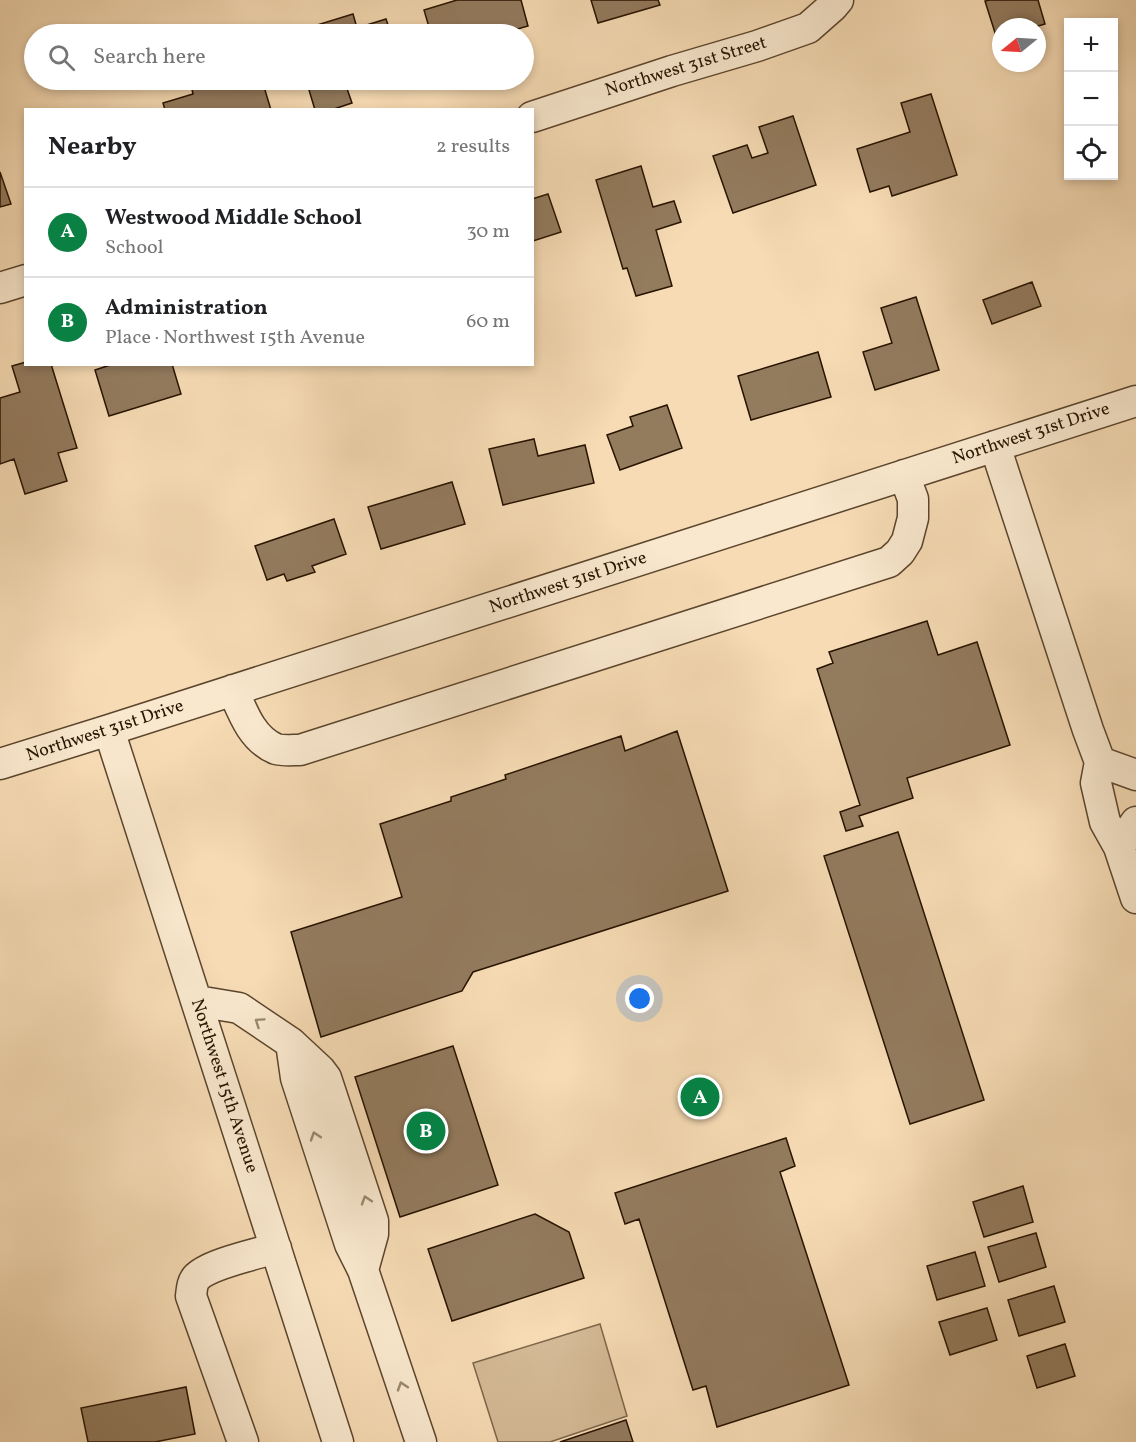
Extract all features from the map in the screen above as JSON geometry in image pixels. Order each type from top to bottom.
[{"type":"street","name":"Northwest 31st Street","points":[[534,116],[808,28],[836,3]]},
{"type":"street","points":[[0,288],[24,281]]},
{"type":"street","name":"Northwest 31st Drive","points":[[0,764],[1136,401]]},
{"type":"street","points":[[995,446],[1100,762],[1096,783],[1105,822],[1119,847],[1136,898]]},
{"type":"street","points":[[233,690],[258,738],[278,750],[300,750],[889,562],[900,552],[907,541],[913,518],[913,499],[903,475]]},
{"type":"street","name":"Northwest 15th Avenue","points":[[109,730],[338,1442]]},
{"type":"street","points":[[1100,762],[1136,775]]},
{"type":"street","points":[[1119,847],[1136,822]]},
{"type":"street","points":[[197,1001],[239,1008],[291,1043],[326,1078],[373,1221],[373,1234],[363,1270],[420,1442]]},
{"type":"street","points":[[243,1442],[191,1296],[192,1286],[196,1277],[212,1268],[276,1248]]},
{"type":"shaded area","points":[[600,1324],[627,1416],[550,1442],[498,1442],[473,1363]]},
{"type":"building","points":[[457,0],[521,0],[527,24],[428,24],[424,10]]},
{"type":"building","points":[[591,0],[658,0],[660,5],[598,23]]},
{"type":"building","points":[[1038,0],[1043,18],[992,18],[992,23],[985,1]]},
{"type":"building","points":[[353,14],[356,24],[320,24]]},
{"type":"building","points":[[386,19],[388,24],[370,24]]},
{"type":"building","points":[[192,90],[265,90],[270,108],[164,108],[163,103],[193,94]]},
{"type":"building","points":[[309,90],[347,90],[352,103],[337,108],[314,108]]},
{"type":"building","points":[[931,94],[957,175],[892,196],[889,186],[870,192],[857,149],[910,132],[901,103]]},
{"type":"building","points":[[793,116],[816,185],[733,213],[713,156],[747,145],[752,158],[768,153],[759,127]]},
{"type":"building","points":[[641,166],[653,207],[674,201],[681,222],[656,230],[672,286],[636,296],[627,268],[623,269],[596,180]]},
{"type":"building","points":[[0,172],[11,204],[0,207]]},
{"type":"building","points":[[548,194],[561,232],[534,241],[534,198]]},
{"type":"building","points":[[1032,282],[1041,306],[992,324],[983,300]]},
{"type":"building","points":[[916,297],[939,370],[875,390],[863,352],[892,343],[881,308]]},
{"type":"building","points":[[818,352],[831,397],[751,420],[738,376]]},
{"type":"building","points":[[24,363],[24,366],[52,366],[77,448],[58,453],[67,481],[25,494],[14,459],[0,464],[0,398],[20,392],[12,366]]},
{"type":"building","points":[[107,366],[173,366],[181,394],[109,416],[95,370]]},
{"type":"building","points":[[667,405],[682,448],[620,470],[607,435],[633,426],[630,417]]},
{"type":"building","points":[[534,439],[538,456],[585,445],[594,483],[503,505],[489,449]]},
{"type":"building","points":[[452,482],[465,524],[381,549],[368,507]]},
{"type":"building","points":[[334,519],[346,554],[312,566],[315,572],[287,581],[284,574],[267,580],[255,546]]},
{"type":"building","points":[[927,621],[938,655],[977,642],[1010,745],[907,778],[913,798],[859,816],[863,826],[846,831],[840,812],[860,805],[817,669],[833,663],[829,652]]},
{"type":"building","points":[[677,731],[728,891],[473,972],[462,991],[321,1037],[291,932],[402,897],[380,824],[451,801],[451,797],[506,779],[505,775],[621,736],[625,751]]},
{"type":"building","points":[[898,832],[984,1100],[910,1124],[824,856]]},
{"type":"building","points":[[453,1046],[498,1185],[400,1217],[355,1077]]},
{"type":"building","points":[[786,1138],[795,1166],[780,1172],[849,1385],[717,1427],[706,1386],[693,1390],[639,1219],[625,1224],[615,1193]]},
{"type":"building","points":[[1023,1186],[1033,1222],[984,1237],[973,1202]]},
{"type":"building","points":[[535,1214],[569,1232],[584,1278],[452,1321],[428,1249]]},
{"type":"building","points":[[1036,1233],[1046,1267],[999,1282],[988,1247]]},
{"type":"building","points":[[975,1252],[985,1286],[937,1300],[927,1266]]},
{"type":"building","points":[[1054,1286],[1065,1322],[1019,1336],[1008,1300]]},
{"type":"building","points":[[987,1308],[997,1340],[950,1355],[939,1322]]},
{"type":"building","points":[[1065,1344],[1075,1376],[1037,1388],[1027,1356]]},
{"type":"building","points":[[186,1387],[195,1434],[155,1442],[88,1442],[81,1408]]},
{"type":"building","points":[[626,1420],[633,1442],[560,1442]]},
{"type":"place","name":"Westwood Middle School","points":[[700,1097]]},
{"type":"place","name":"Administration","points":[[426,1131]]}]
